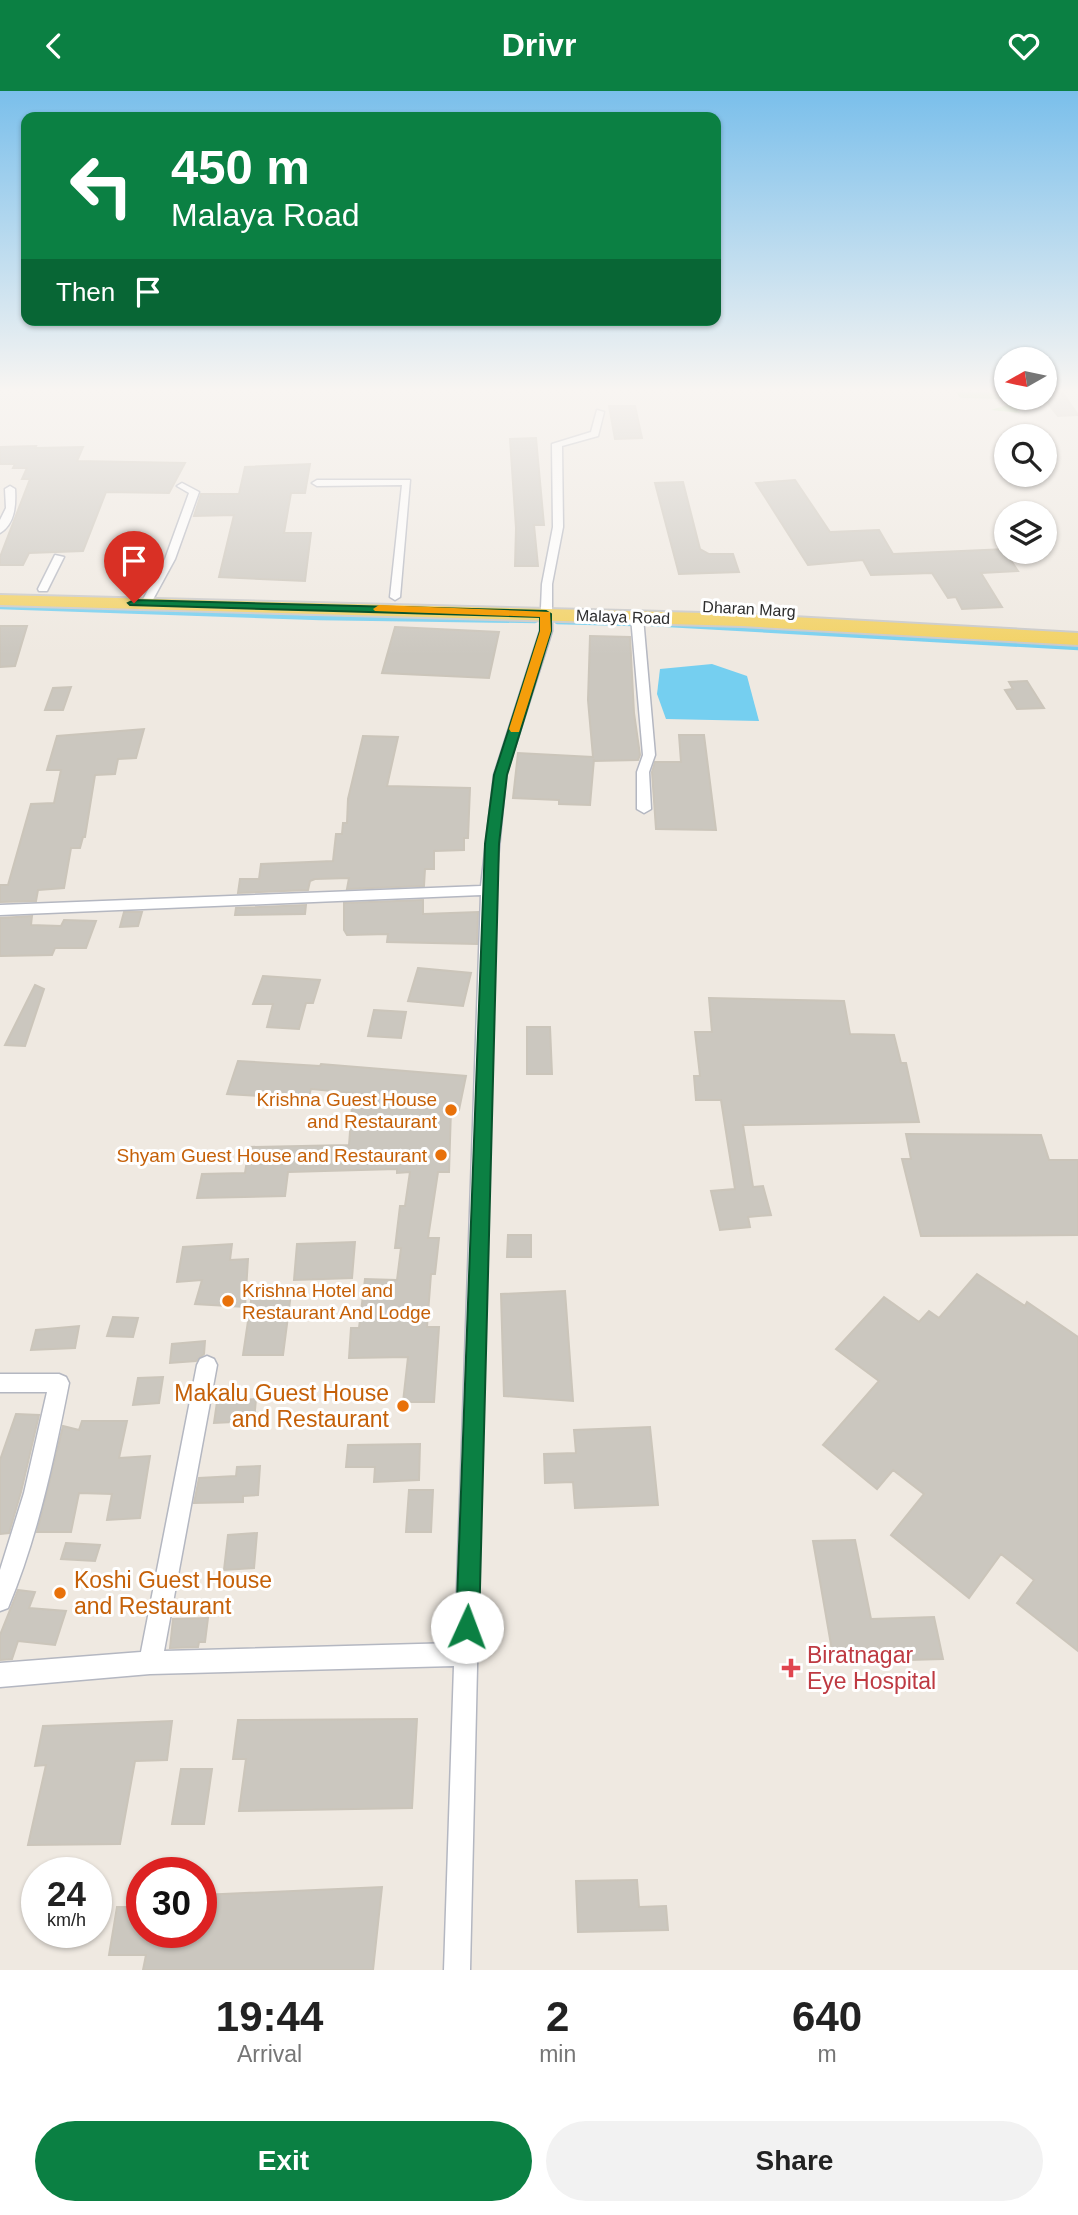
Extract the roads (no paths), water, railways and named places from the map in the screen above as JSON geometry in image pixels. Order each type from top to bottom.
[{"type":"main road","name":"Dharan Marg","points":[[0,588],[149,597],[395,597],[546,608],[1078,626]]},
{"type":"main road","name":"Malaya Road","points":[[0,600],[149,597],[546,608],[636,617],[787,617],[1078,639]]},
{"type":"street","points":[[457,1970],[488,890],[500,775],[546,631],[547,584],[558,527],[557,480]]},
{"type":"street","points":[[317,483],[407,482],[395,597]]},
{"type":"street","points":[[149,597],[170,559],[189,510],[194,492],[182,486]]},
{"type":"street","points":[[0,530],[11,508],[10,489]]},
{"type":"street","points":[[43,589],[59,557]]},
{"type":"street","points":[[636,617],[649,755],[643,772],[645,809]]},
{"type":"street","points":[[0,910],[488,890]]},
{"type":"street","points":[[150,1663],[207,1365]]},
{"type":"street","points":[[0,1383],[59,1383],[45,1457],[19,1550],[0,1600]]},
{"type":"street","points":[[0,1675],[150,1663],[466,1654]]},
{"type":"water","points":[[712,664],[747,676],[759,721],[666,719],[657,694],[660,669]]},
{"type":"waterway","points":[[0,607],[320,618],[535,621]]},
{"type":"waterway","points":[[557,622],[634,624]]},
{"type":"waterway","points":[[651,624],[1078,648]]},
{"type":"place","name":"Krishna Guest House and Restaurant","points":[[451,1110]]},
{"type":"place","name":"Shyam Guest House and Restaurant","points":[[441,1155]]},
{"type":"place","name":"Krishna Hotel and Restaurant And Lodge","points":[[228,1301]]},
{"type":"place","name":"Makalu Guest House and Restaurant","points":[[403,1406]]},
{"type":"place","name":"Koshi Guest House and Restaurant","points":[[60,1593]]},
{"type":"place","name":"Biratnagar Eye Hospital","points":[[791,1668]]}]
